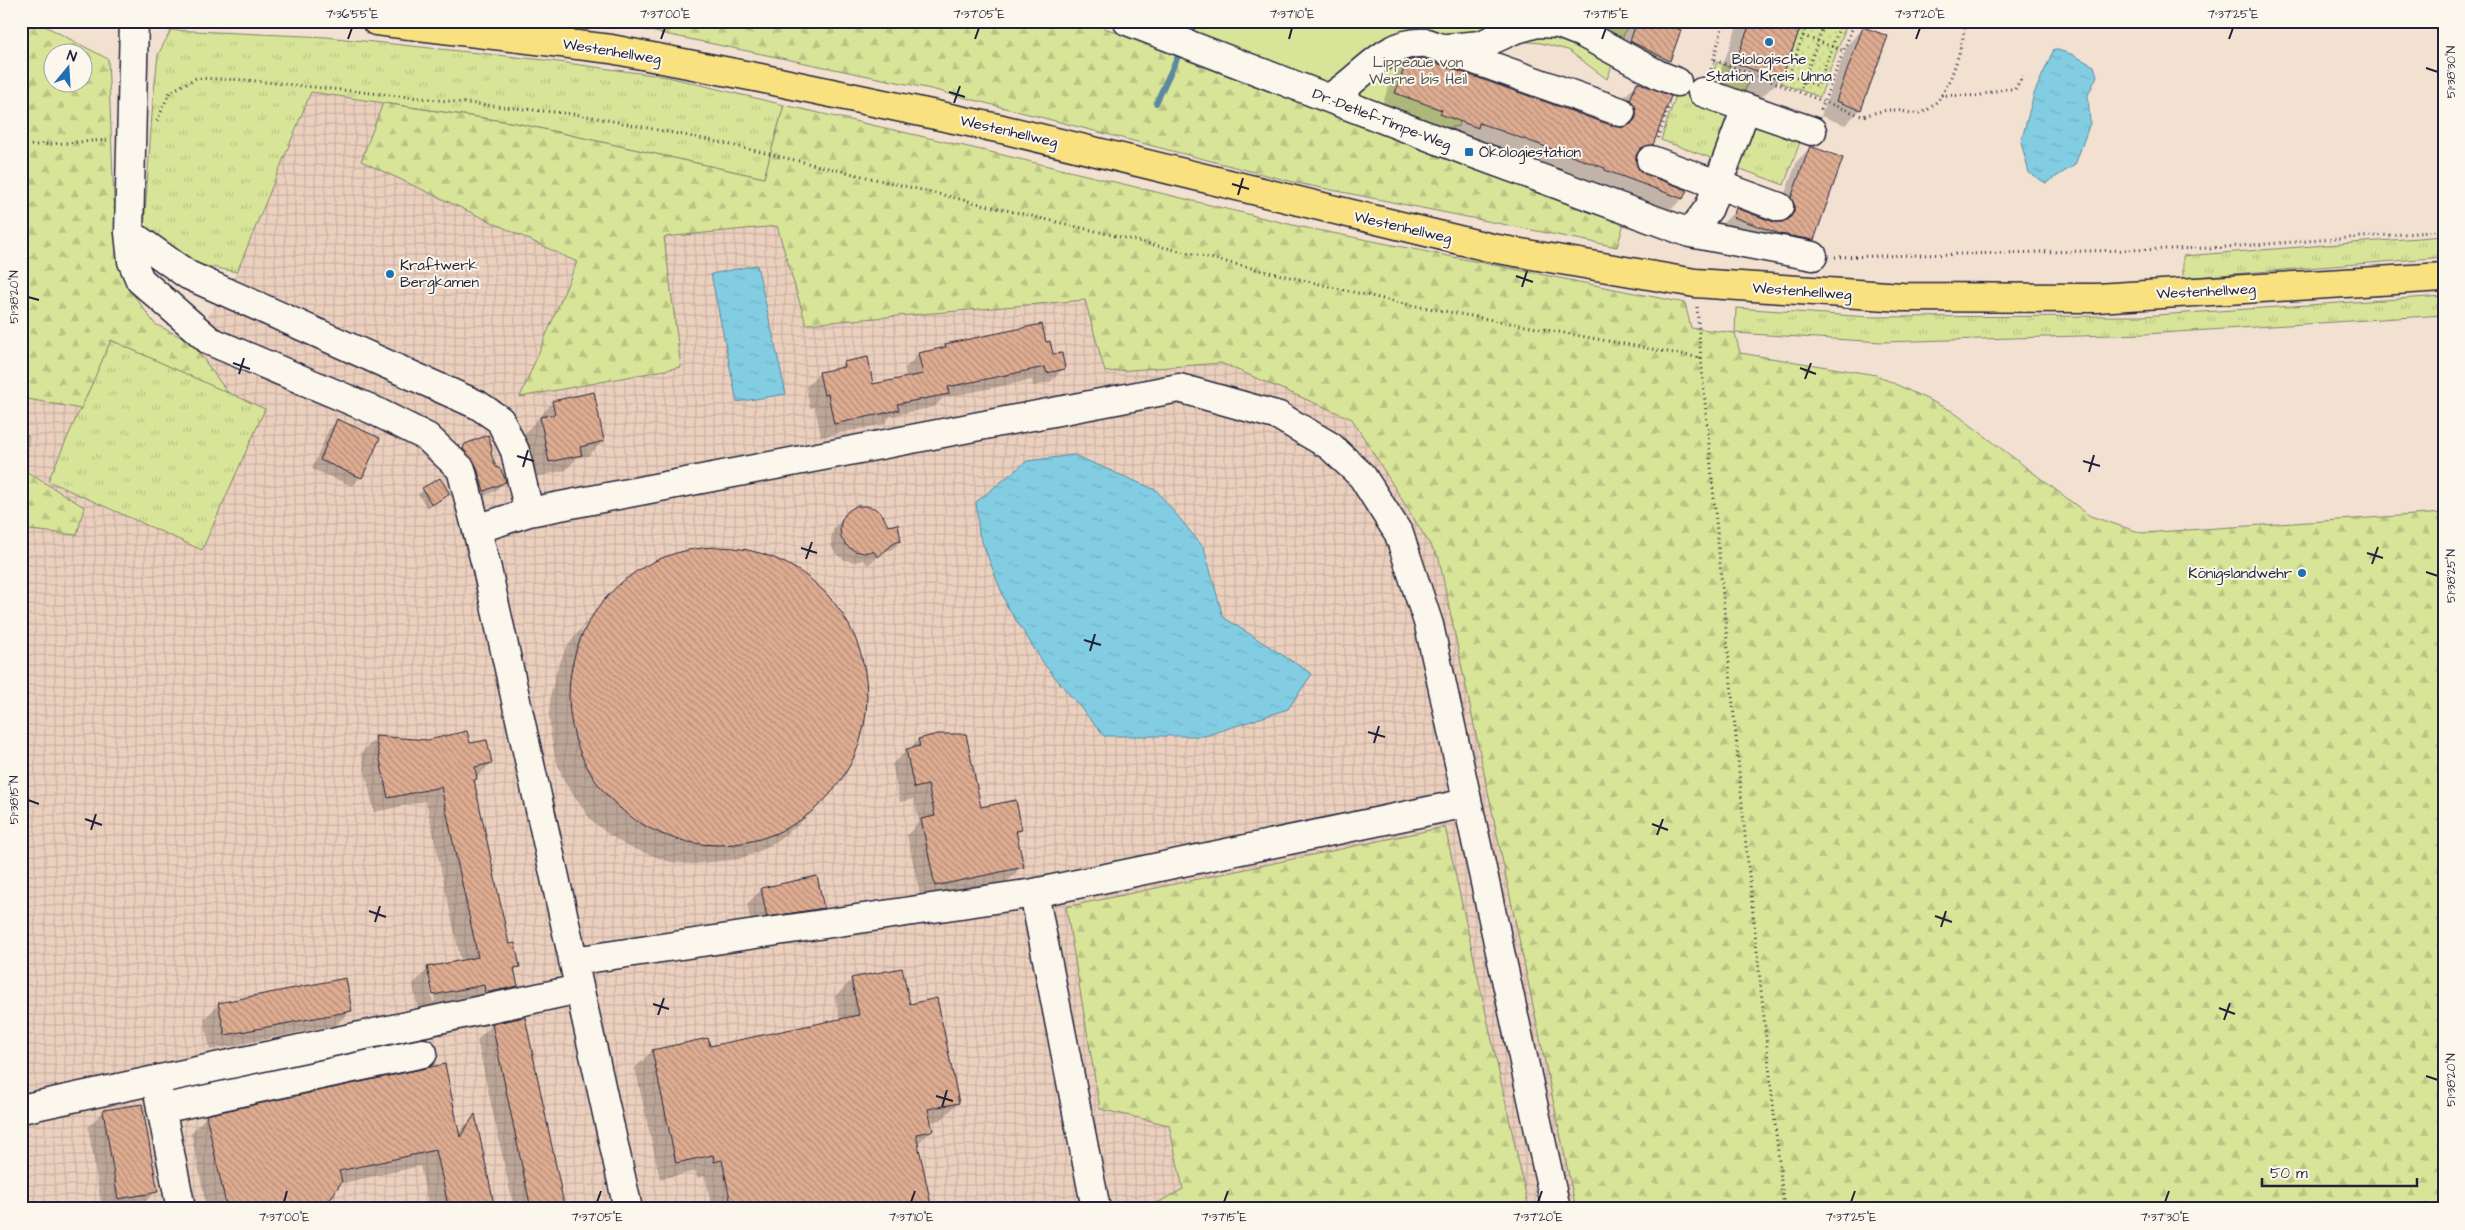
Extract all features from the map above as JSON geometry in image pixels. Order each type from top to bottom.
[{"type":"main road","name":"Westenhellweg","points":[[376,21],[611,49],[760,78],[1002,129],[1492,248],[1695,283],[1902,297],[2096,298],[2444,277]]},
{"type":"lane","points":[[134,21],[129,234],[132,261],[140,280],[210,340],[371,408],[427,438],[461,469],[488,569],[628,1209]]},
{"type":"lane","name":"Dr.-Detlef-Timpe-Weg","points":[[1127,21],[1690,233],[1813,256]]},
{"type":"lane","points":[[1438,48],[1481,45],[1513,30],[1537,23],[1558,24],[1582,33],[1660,75],[1678,82]]},
{"type":"lane","points":[[1329,98],[1346,89],[1363,70],[1389,51],[1405,44],[1419,42],[1621,112]]},
{"type":"lane","points":[[1702,92],[1812,132]]},
{"type":"lane","points":[[1690,233],[1698,226],[1709,208],[1746,108]]},
{"type":"lane","points":[[1650,160],[1779,207]]},
{"type":"lane","points":[[129,234],[188,274],[478,405],[500,420],[515,451],[529,512]]},
{"type":"lane","points":[[477,529],[529,512],[1179,388],[1279,416],[1330,446],[1362,476],[1399,534],[1429,625],[1556,1209]]},
{"type":"lane","points":[[573,961],[1034,893],[1467,803]]},
{"type":"lane","points":[[1034,893],[1096,1209]]},
{"type":"lane","points":[[21,1110],[579,989]]},
{"type":"lane","points":[[161,1109],[424,1053]]},
{"type":"lane","points":[[155,1081],[181,1209]]},
{"type":"path","points":[[1808,21],[1789,75],[1818,86],[1840,24],[1831,21]]},
{"type":"path","points":[[1801,88],[1825,21]]},
{"type":"path","points":[[1812,132],[1855,21]]},
{"type":"path","points":[[1715,60],[1862,116],[1884,110],[1918,113],[1931,109],[1940,95],[1956,64],[1966,21]]},
{"type":"path","points":[[1803,36],[1844,51]]},
{"type":"path","points":[[1940,95],[1977,96],[2003,89],[2015,89],[2023,76]]},
{"type":"path","points":[[1813,256],[1859,258],[2212,248],[2444,231]]},
{"type":"path","points":[[1695,283],[1701,358]]},
{"type":"shaded area","name":"Kraftwerk Bergkamen","points":[[311,92],[516,123],[1409,331],[1782,1209],[21,1209],[21,214],[114,200],[127,286],[155,324],[191,342],[237,272]]},
{"type":"green space","points":[[602,21],[1086,21],[1624,223],[1617,247],[1297,183],[931,89]]},
{"type":"green space","name":"Lippeaue von Werne bis Heil","points":[[1150,21],[1629,21],[1607,79],[1568,50],[1541,43],[1506,40],[1479,53],[1466,85],[1459,126],[1435,130]]},
{"type":"green space","points":[[1803,21],[1848,21],[1820,97],[1780,83]]},
{"type":"green space","points":[[45,26],[76,42],[42,42],[42,92],[92,92],[92,51],[108,59],[114,200],[127,286],[155,324],[191,342],[228,393],[111,340],[81,409],[28,399],[21,393],[21,27]]},
{"type":"green space","points":[[171,30],[326,37],[544,60],[668,77],[784,105],[764,178],[516,123],[311,92],[237,272],[196,264],[144,227],[158,55]]},
{"type":"green space","points":[[1717,62],[1738,71],[1743,80],[1748,83],[1742,98],[1709,82]]},
{"type":"green space","points":[[1679,86],[1723,103],[1732,113],[1712,176],[1705,174],[1711,158],[1661,140]]},
{"type":"green space","points":[[383,103],[516,123],[764,178],[784,105],[986,151],[1297,226],[1685,303],[1691,328],[1735,333],[1740,353],[1876,375],[1952,411],[2090,516],[2142,533],[2444,513],[2444,1209],[1576,1209],[1439,559],[1352,419],[1221,363],[1105,372],[1085,300],[806,324],[777,226],[664,237],[681,367],[520,397],[577,262],[361,161]]},
{"type":"green space","points":[[1748,122],[1800,142],[1784,185],[1738,168]]},
{"type":"green space","points":[[2444,236],[2444,257],[2183,278],[2183,256]]},
{"type":"green space","points":[[2444,296],[2444,315],[2145,334],[1882,342],[1735,333],[1736,308],[1870,317],[2142,316]]},
{"type":"green space","points":[[111,340],[265,409],[202,550],[48,481]]},
{"type":"green space","points":[[21,430],[28,436],[27,472],[84,507],[77,535],[21,529]]},
{"type":"green space","points":[[1445,827],[1529,1209],[1146,1209],[1183,1189],[1169,1125],[1100,1109],[1066,907]]},
{"type":"water","points":[[2054,49],[2071,54],[2094,66],[2097,76],[2088,95],[2090,123],[2075,165],[2046,183],[2029,173],[2021,142],[2034,94]]},
{"type":"water","points":[[757,265],[786,394],[737,402],[711,274]]},
{"type":"water","points":[[1074,455],[1156,490],[1204,548],[1223,617],[1312,674],[1288,709],[1205,736],[1104,736],[1044,664],[1007,606],[979,534],[976,502],[1027,461]]},
{"type":"building","points":[[1637,21],[1652,21],[1681,30],[1670,61],[1630,41]]},
{"type":"building","name":"Biologische Station Kreis Unna","points":[[1751,21],[1803,21],[1781,80],[1735,63]]},
{"type":"building","points":[[1863,27],[1888,36],[1861,110],[1836,101]]},
{"type":"building","points":[[1425,59],[1616,127],[1631,124],[1636,118],[1636,109],[1630,100],[1637,82],[1671,96],[1653,145],[1641,148],[1636,155],[1636,162],[1639,170],[1645,174],[1687,190],[1683,199],[1605,170],[1605,168],[1479,123],[1478,128],[1440,114],[1442,110],[1395,93],[1407,61]]},
{"type":"building","points":[[1810,146],[1843,158],[1814,240],[1780,234],[1733,217],[1736,208],[1774,222],[1782,222],[1789,219],[1794,212],[1794,204],[1791,198]]},
{"type":"building","points":[[1042,324],[1046,342],[1050,341],[1053,354],[1062,353],[1065,369],[1047,373],[1045,367],[948,387],[949,394],[897,404],[899,410],[834,424],[828,394],[824,395],[819,372],[844,367],[843,362],[868,357],[873,384],[923,374],[918,353],[946,347],[945,344]]},
{"type":"building","points":[[594,392],[604,441],[580,447],[582,455],[549,462],[540,417],[555,414],[552,401]]},
{"type":"building","points":[[337,419],[380,438],[362,478],[320,460]]},
{"type":"building","points":[[488,435],[492,449],[491,454],[496,467],[501,469],[506,482],[484,491],[476,465],[463,449],[465,444]]},
{"type":"building","points":[[440,478],[450,494],[432,505],[422,488]]},
{"type":"building","points":[[856,506],[874,508],[882,514],[888,526],[898,524],[901,541],[894,543],[878,557],[873,551],[864,553],[855,551],[847,546],[841,538],[840,528],[842,519],[848,511]]},
{"type":"building","points":[[718,547],[747,550],[775,558],[801,572],[833,601],[856,639],[864,667],[867,696],[864,725],[856,753],[842,779],[813,811],[775,834],[747,842],[718,845],[689,842],[661,834],[635,820],[603,791],[580,753],[572,725],[569,696],[572,667],[580,639],[594,613],[623,581],[661,558],[689,550]]},
{"type":"building","points":[[467,731],[470,743],[487,740],[492,763],[475,767],[477,779],[474,780],[509,944],[515,943],[520,967],[514,968],[518,986],[485,993],[484,985],[433,995],[427,967],[478,957],[441,787],[388,798],[375,736],[428,740]]},
{"type":"building","points":[[938,734],[966,734],[981,807],[1016,800],[1022,830],[1016,831],[1024,867],[935,886],[921,819],[935,816],[928,785],[914,788],[906,749],[920,746],[918,739]]},
{"type":"building","points":[[817,876],[824,908],[767,917],[761,888]]},
{"type":"building","points":[[902,968],[910,1004],[937,998],[959,1103],[928,1109],[933,1131],[916,1134],[932,1209],[732,1209],[722,1160],[714,1162],[713,1155],[676,1163],[652,1050],[708,1038],[710,1046],[859,1015],[851,978]]},
{"type":"building","points":[[346,978],[352,1011],[225,1035],[218,1003]]},
{"type":"building","points":[[525,1017],[565,1209],[531,1209],[492,1024]]},
{"type":"building","points":[[445,1064],[460,1137],[475,1114],[495,1209],[449,1209],[436,1150],[339,1171],[342,1181],[324,1209],[227,1209],[206,1115]]},
{"type":"building","points":[[142,1104],[158,1192],[118,1199],[103,1110]]},
{"type":"waterway","points":[[1188,36],[1197,21]]},
{"type":"waterway","points":[[1156,103],[1182,48]]},
{"type":"place","name":"Biologische Station Kreis Unna","points":[[1769,42]]},
{"type":"place","name":"Ökologiestation","points":[[1469,152]]},
{"type":"place","name":"Kraftwerk Bergkamen","points":[[390,274]]},
{"type":"place","name":"Königslandwehr","points":[[2302,573]]}]
